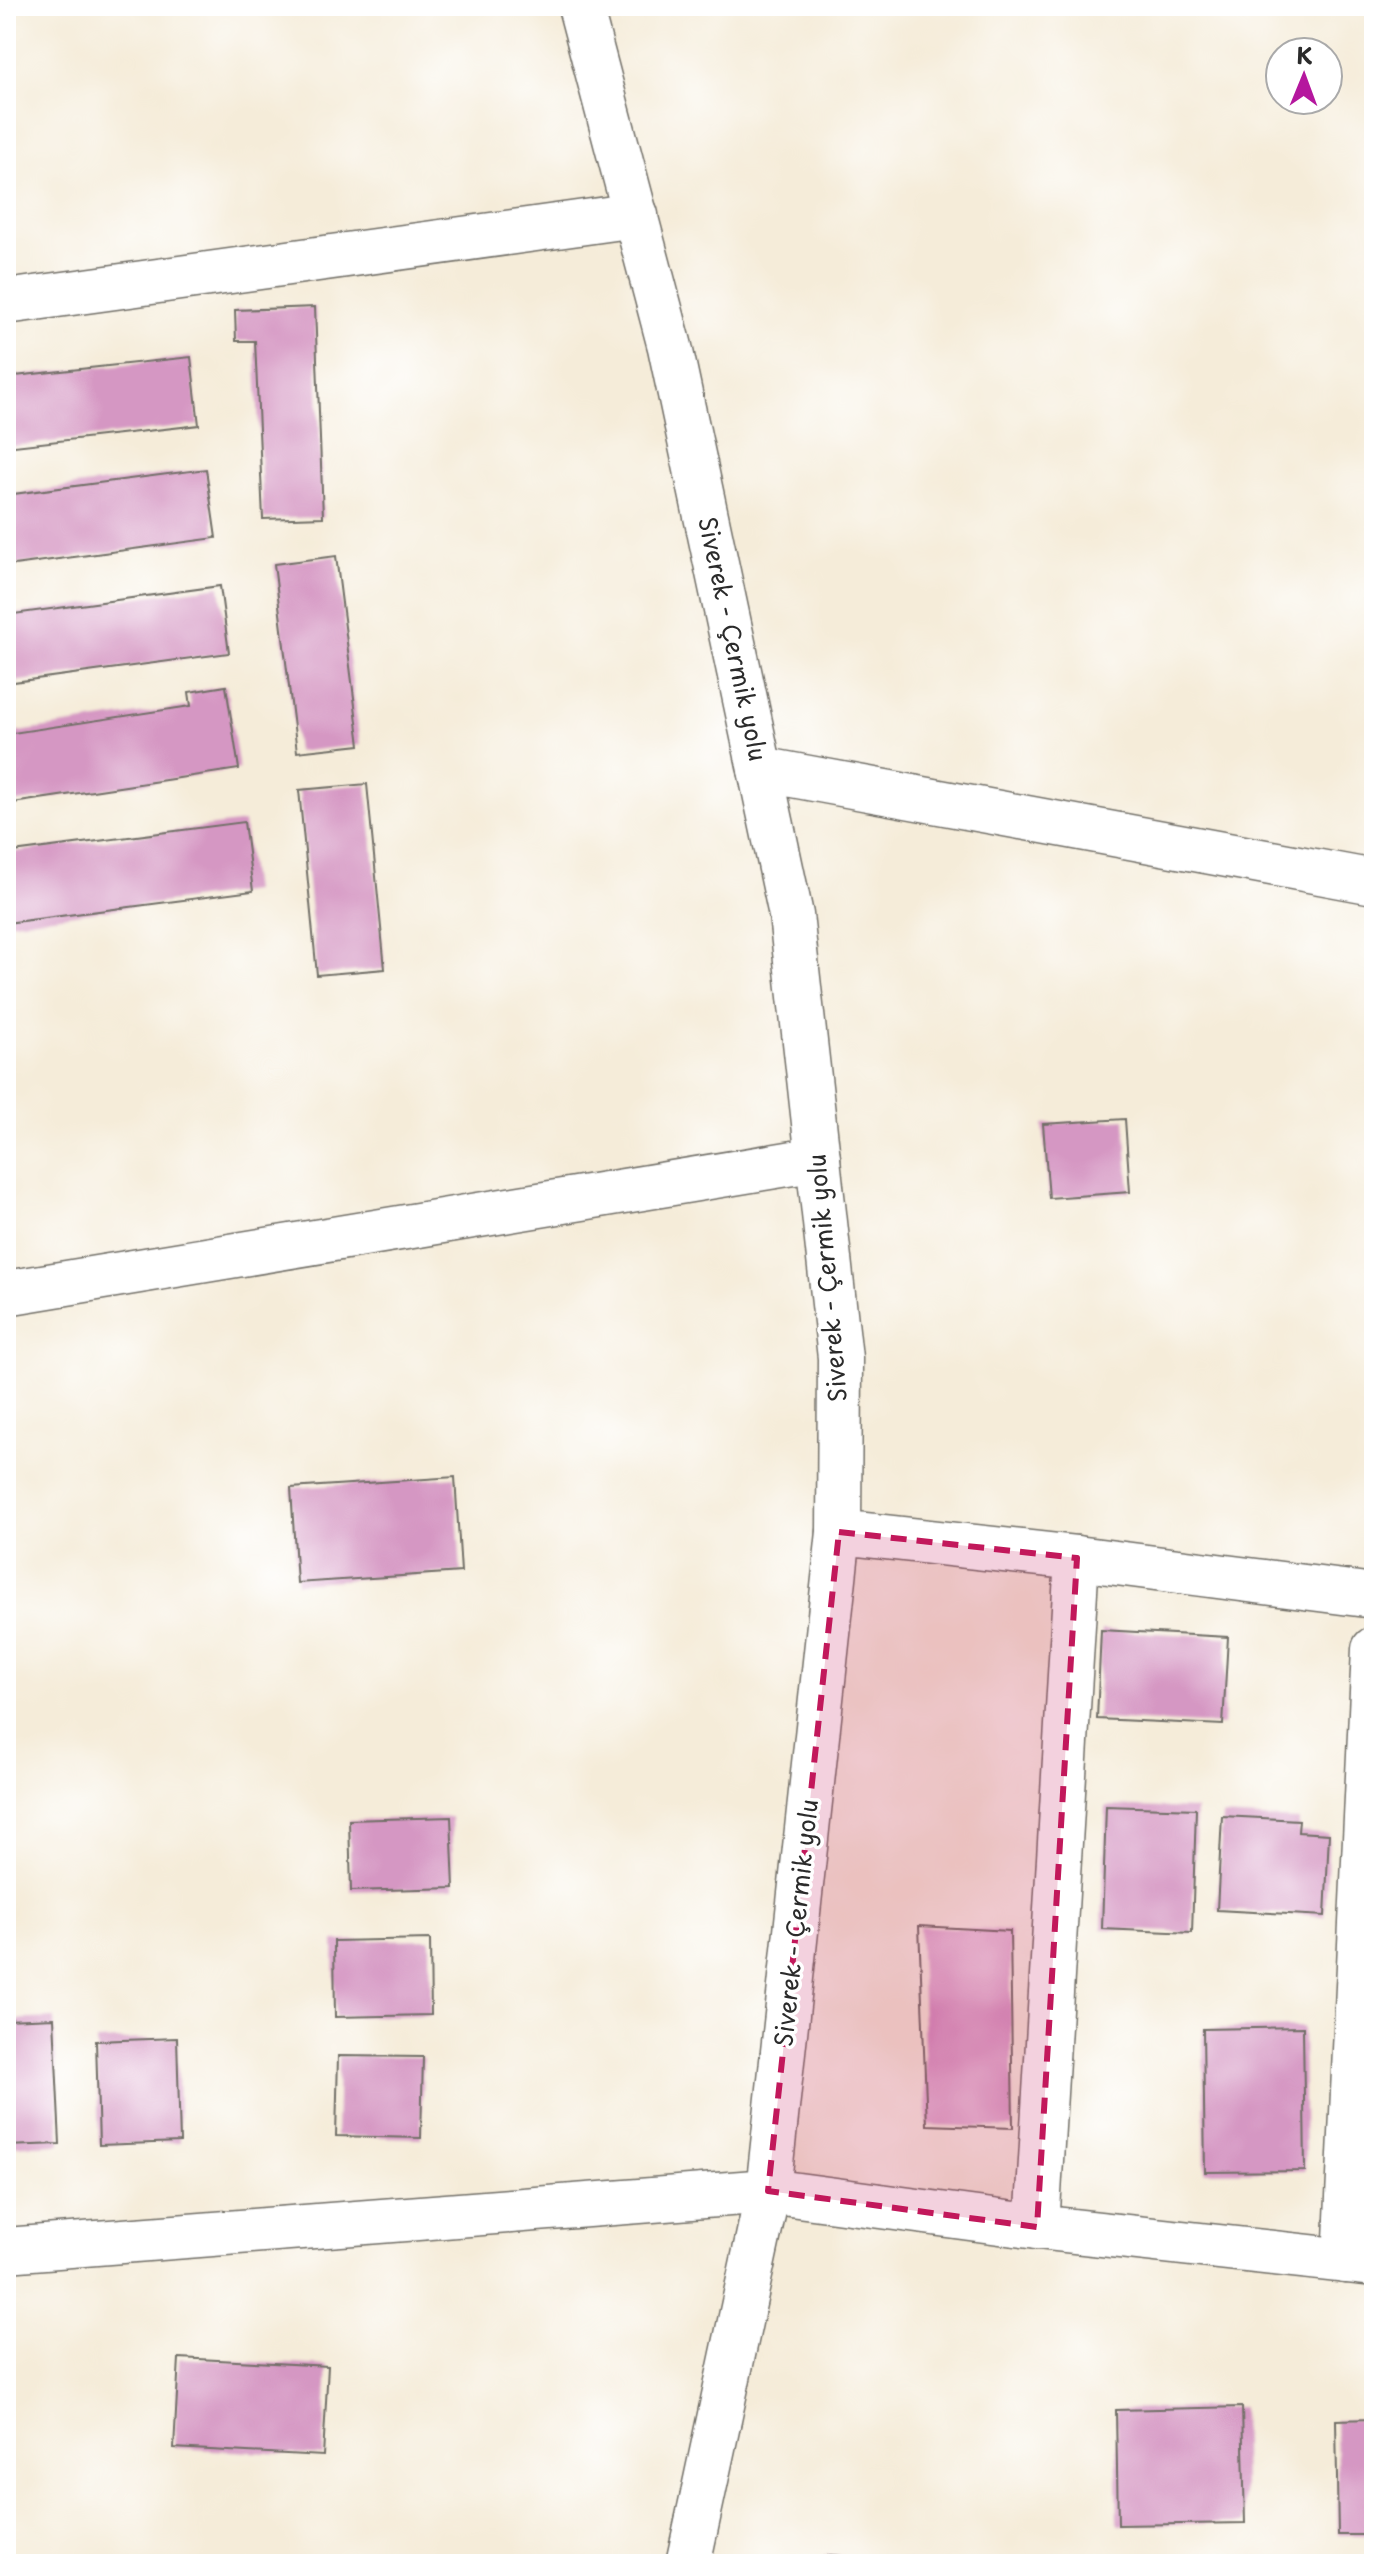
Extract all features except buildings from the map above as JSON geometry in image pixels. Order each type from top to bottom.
[{"type":"street","name":"Siverek - Çermik yolu","points":[[580,6],[670,347],[791,915],[840,1358],[839,1532],[768,2191],[688,2564]]},
{"type":"street","points":[[6,302],[636,215]]},
{"type":"street","points":[[760,769],[1374,882]]},
{"type":"street","points":[[6,1293],[818,1159]]},
{"type":"street","points":[[839,1532],[1077,1558],[1374,1596]]},
{"type":"street","points":[[1037,2227],[1077,1558]]},
{"type":"street","points":[[6,2250],[768,2191],[1037,2227],[1359,2263],[1374,1649]]},
{"type":"highlighted area","points":[[839,1532],[1077,1558],[1037,2227],[768,2191]]}]
